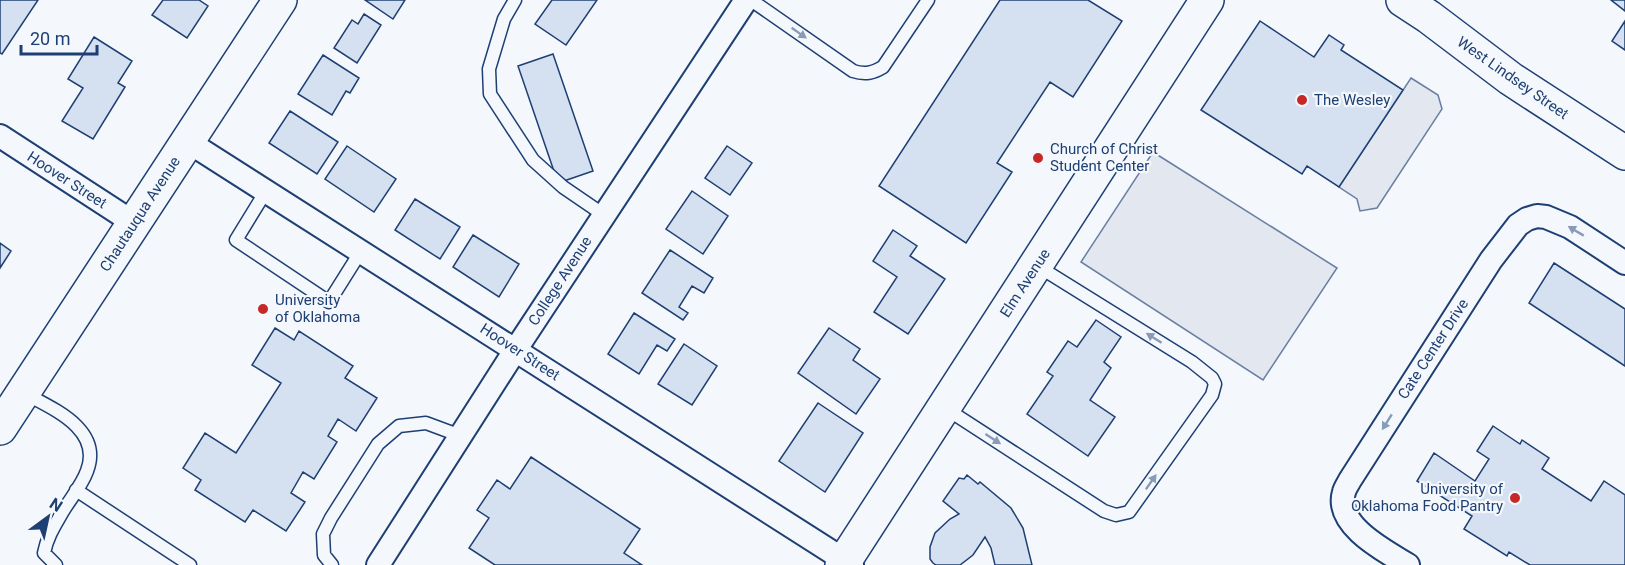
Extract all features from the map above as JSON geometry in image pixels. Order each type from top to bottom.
[{"type":"street","name":"Chautauqua Avenue","points":[[0,428],[280,0]]},
{"type":"street","name":"College Avenue","points":[[378,565],[516,349],[746,0]]},
{"type":"street","name":"Elm Avenue","points":[[846,564],[1207,0]]},
{"type":"street","name":"West Lindsey Street","points":[[1403,0],[1511,79],[1625,153]]},
{"type":"street","name":"Hoover Street","points":[[0,136],[134,223]]},
{"type":"street","name":"Hoover Street","points":[[188,141],[516,349],[846,564]]},
{"type":"street","name":"Cate Center Drive","points":[[1407,565],[1354,528],[1346,515],[1343,494],[1439,339],[1508,236],[1527,219],[1537,216],[1546,217],[1570,227],[1625,262]]},
{"type":"lane","points":[[515,0],[504,19],[489,69],[490,94],[533,160],[562,187],[604,215]]},
{"type":"lane","points":[[751,0],[853,71],[861,74],[873,73],[883,67],[928,0]]},
{"type":"lane","points":[[266,191],[236,240],[329,302],[362,251]]},
{"type":"lane","points":[[944,408],[1104,511],[1116,515],[1130,512],[1212,395],[1215,384],[1212,378],[1192,362],[1036,265]]},
{"type":"lane","points":[[23,392],[72,421],[86,436],[91,454],[87,471],[47,540],[44,553],[56,565]]},
{"type":"lane","points":[[332,565],[324,555],[323,534],[378,444],[399,426],[426,423],[461,436]]},
{"type":"lane","points":[[76,490],[190,565]]},
{"type":"shaded area","points":[[1411,78],[1438,95],[1442,109],[1377,208],[1360,211],[1357,199],[1339,187]]},
{"type":"shaded area","points":[[1153,152],[1337,268],[1263,380],[1081,262]]},
{"type":"building","points":[[0,0],[38,0],[2,54],[0,53]]},
{"type":"building","points":[[163,0],[199,0],[208,6],[187,38],[152,15]]},
{"type":"building","points":[[365,0],[405,0],[393,19]]},
{"type":"building","points":[[552,0],[597,0],[566,45],[535,24]]},
{"type":"building","points":[[1000,0],[1088,0],[1122,21],[1073,97],[1050,82],[997,163],[1012,172],[966,243],[879,186]]},
{"type":"building","points":[[1611,0],[1625,0],[1625,11]]},
{"type":"building","points":[[364,14],[381,25],[357,63],[334,48],[352,20],[358,24]]},
{"type":"building","name":"The Wesley","points":[[1260,21],[1314,57],[1329,35],[1344,45],[1341,50],[1403,90],[1339,187],[1307,166],[1302,174],[1201,110]]},
{"type":"building","points":[[1625,21],[1625,50],[1612,41]]},
{"type":"building","points":[[94,37],[132,61],[118,83],[125,87],[93,139],[62,121],[83,88],[68,79]]},
{"type":"building","points":[[553,54],[593,171],[558,183],[518,66]]},
{"type":"building","points":[[323,55],[359,78],[350,93],[346,91],[332,115],[298,94]]},
{"type":"building","points":[[290,111],[338,142],[317,174],[269,143]]},
{"type":"building","points":[[347,146],[396,179],[374,212],[325,179]]},
{"type":"building","points":[[727,146],[752,163],[730,195],[705,178]]},
{"type":"building","points":[[692,191],[728,216],[703,254],[666,229]]},
{"type":"building","points":[[415,199],[460,227],[440,259],[395,230]]},
{"type":"building","points":[[893,230],[917,246],[910,256],[945,279],[908,334],[874,312],[897,277],[873,261]]},
{"type":"building","points":[[473,235],[519,264],[499,297],[453,267]]},
{"type":"building","points":[[0,243],[11,251],[0,268]]},
{"type":"building","points":[[670,250],[713,278],[704,293],[692,286],[679,307],[688,313],[683,320],[642,293]]},
{"type":"building","points":[[1554,263],[1625,309],[1625,366],[1529,303]]},
{"type":"building","points":[[634,313],[675,339],[667,351],[657,345],[639,374],[608,354]]},
{"type":"building","points":[[1096,320],[1121,337],[1104,362],[1111,368],[1090,400],[1115,417],[1088,456],[1027,414],[1053,376],[1047,372],[1068,341],[1077,347]]},
{"type":"building","points":[[275,328],[294,340],[299,331],[353,366],[345,378],[377,398],[356,431],[338,419],[328,436],[337,442],[314,479],[303,472],[291,493],[305,502],[286,531],[253,510],[245,522],[195,490],[201,480],[183,468],[205,433],[236,453],[281,383],[252,365]]},
{"type":"building","points":[[829,328],[860,349],[853,360],[880,379],[856,414],[798,373]]},
{"type":"building","points":[[684,344],[717,366],[692,405],[658,384]]},
{"type":"building","points":[[818,403],[863,433],[825,492],[779,461]]},
{"type":"building","name":"University of Oklahoma Food Pantry","points":[[1493,426],[1520,444],[1522,440],[1549,458],[1542,469],[1591,501],[1604,481],[1625,495],[1625,565],[1530,565],[1509,552],[1507,556],[1464,529],[1472,516],[1417,481],[1434,453],[1475,481],[1489,459],[1477,451]]},
{"type":"building","points":[[531,457],[640,529],[624,553],[642,565],[495,565],[469,548],[489,518],[477,510],[497,480],[510,489]]},
{"type":"building","points":[[967,475],[978,484],[980,482],[1011,508],[1023,528],[1032,565],[995,565],[991,548],[985,537],[973,555],[960,565],[936,565],[930,559],[930,547],[935,533],[959,514],[943,501],[959,478],[964,479]]},
{"type":"place","name":"The Wesley","points":[[1302,100]]},
{"type":"place","name":"Church of Christ Student Center","points":[[1038,158]]},
{"type":"place","name":"University of Oklahoma","points":[[263,309]]},
{"type":"place","name":"University of Oklahoma Food Pantry","points":[[1515,498]]}]
